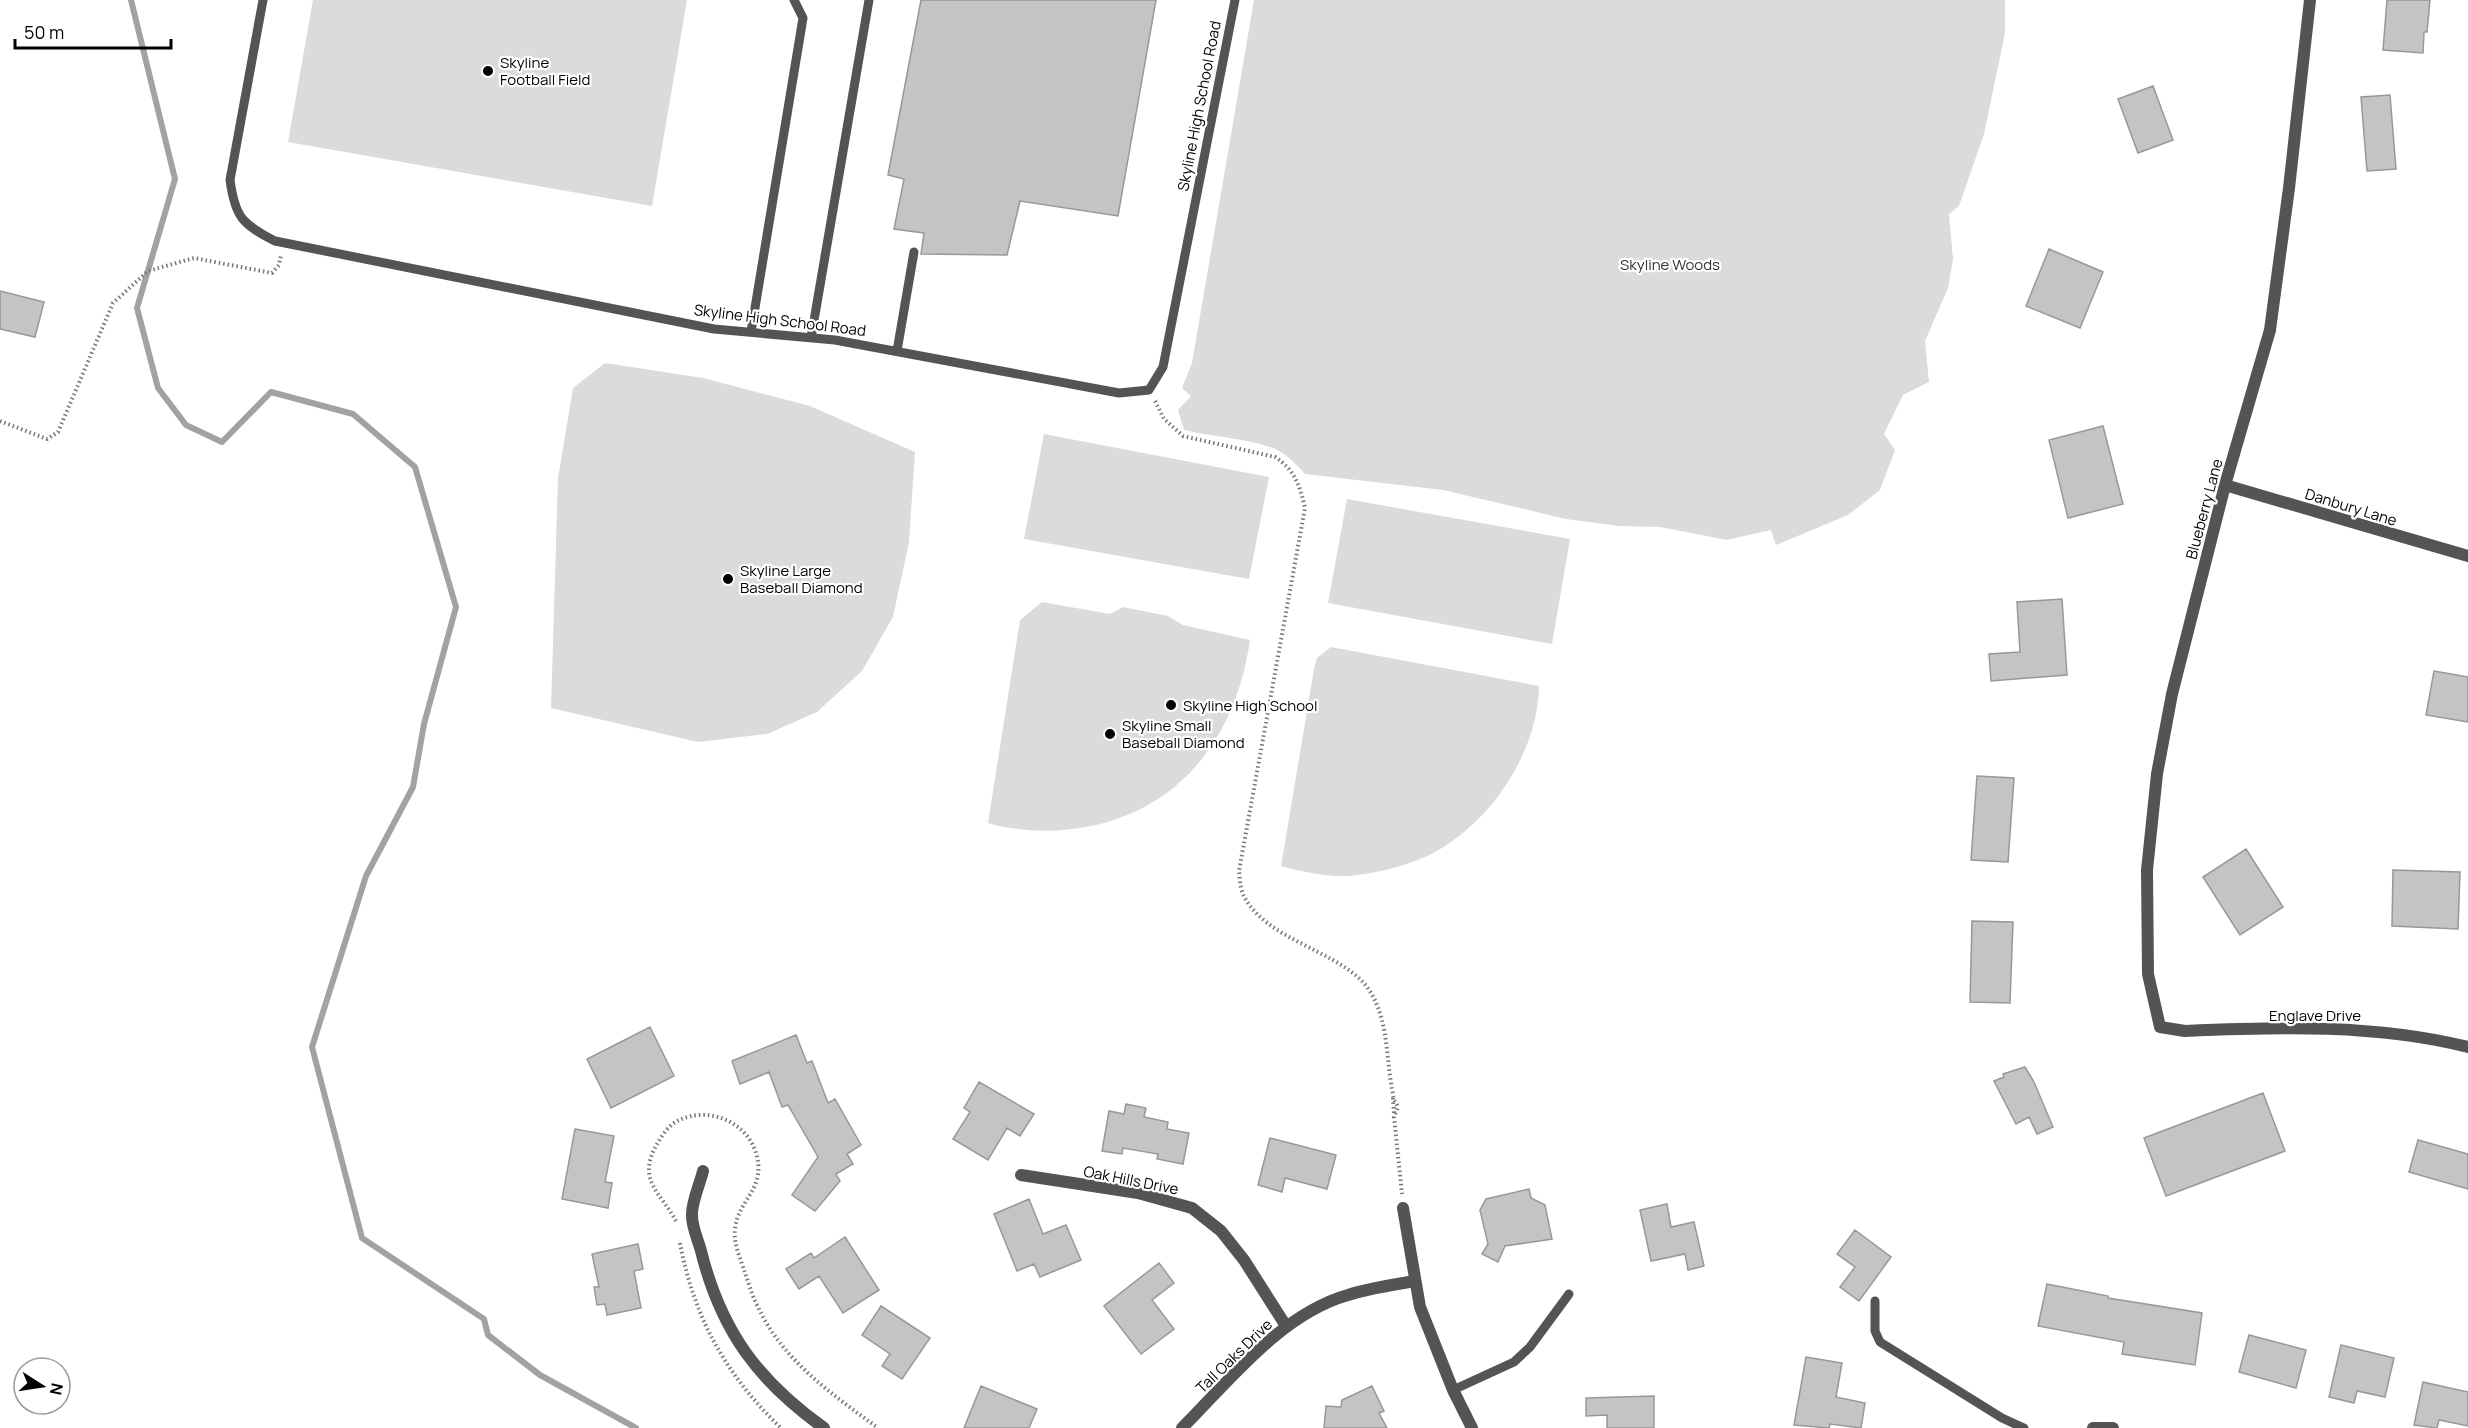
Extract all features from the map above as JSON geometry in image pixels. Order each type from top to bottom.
[{"type":"street","name":"Blueberry Lane","points":[[2160,1027],[2148,974],[2147,870],[2157,774],[2172,694],[2225,485],[2270,330],[2310,0]]},
{"type":"street","name":"Danbury Lane","points":[[2225,485],[2468,556]]},
{"type":"street","name":"Englave Drive","points":[[2160,1027],[2185,1031],[2369,1030],[2445,1041],[2468,1047]]},
{"type":"street","points":[[704,1171],[692,1215],[708,1279],[727,1325],[756,1369],[794,1407],[824,1428]]},
{"type":"street","name":"Oak Hills Drive","points":[[1021,1175],[1138,1193],[1192,1208],[1221,1230],[1244,1260],[1286,1326]]},
{"type":"street","points":[[1403,1208],[1420,1307],[1453,1390],[1472,1428]]},
{"type":"street","name":"Tall Oaks Drive","points":[[1182,1428],[1286,1326],[1316,1308],[1347,1295],[1415,1281]]},
{"type":"street","points":[[2094,1427],[2113,1428]]},
{"type":"lane","name":"Skyline High School Road","points":[[262,0],[230,180],[233,205],[251,229],[275,241],[714,329],[835,340],[1119,393],[1149,390],[1164,367],[1235,0]]},
{"type":"lane","points":[[751,332],[803,18],[794,0]]},
{"type":"lane","points":[[811,338],[869,0]]},
{"type":"lane","points":[[897,351],[914,252]]},
{"type":"lane","points":[[1453,1390],[1514,1362],[1530,1347],[1569,1294]]},
{"type":"lane","points":[[1875,1301],[1875,1331],[1880,1342],[2002,1418],[2024,1428]]},
{"type":"path","points":[[0,421],[47,439],[58,432],[113,303],[148,271],[194,258],[272,273],[279,265],[284,243]]},
{"type":"path","points":[[1149,390],[1164,419],[1184,436],[1236,446],[1275,458],[1285,464],[1299,482],[1305,508],[1239,871],[1240,885],[1244,897],[1262,919],[1361,980],[1373,997],[1381,1014],[1393,1098],[1398,1107],[1394,1117],[1399,1172]]},
{"type":"path","points":[[677,1230],[675,1219],[659,1198],[650,1178],[650,1155],[661,1137],[674,1123],[693,1116],[709,1115],[728,1120],[743,1130],[756,1152],[758,1174],[753,1192],[736,1218],[734,1234],[758,1307],[783,1347],[813,1379],[878,1428]]},
{"type":"path","points":[[680,1242],[686,1275],[703,1323],[727,1365],[750,1395],[781,1428]]},
{"type":"green space","name":"Skyline Football Field","points":[[313,0],[687,0],[652,206],[288,142]]},
{"type":"green space","name":"Skyline Woods","points":[[1254,0],[2005,0],[2005,33],[1984,134],[1959,206],[1949,214],[1953,259],[1948,288],[1925,341],[1929,382],[1903,395],[1884,434],[1895,450],[1880,490],[1848,515],[1776,545],[1771,530],[1727,540],[1660,527],[1619,526],[1566,519],[1443,490],[1305,474],[1281,452],[1260,444],[1184,430],[1178,410],[1191,396],[1182,388],[1192,363]]},
{"type":"green space","name":"Skyline Large Baseball Diamond","points":[[605,363],[703,378],[810,406],[915,452],[909,542],[893,617],[862,671],[817,712],[767,734],[698,742],[551,708],[558,478],[573,388]]},
{"type":"green space","points":[[1044,434],[1269,477],[1249,579],[1024,539]]},
{"type":"green space","points":[[1347,499],[1570,539],[1552,644],[1328,603]]},
{"type":"green space","name":"Skyline Small Baseball Diamond","points":[[1042,602],[1110,614],[1123,607],[1168,616],[1183,625],[1250,640],[1233,704],[1220,732],[1203,758],[1182,781],[1157,799],[1128,814],[1096,825],[1042,831],[1015,829],[988,823],[1020,620]]},
{"type":"green space","points":[[1331,647],[1539,686],[1537,709],[1523,755],[1497,797],[1464,832],[1445,846],[1411,863],[1373,873],[1349,876],[1314,874],[1281,866],[1314,669],[1317,658]]},
{"type":"building","points":[[921,0],[1156,0],[1118,216],[1020,201],[1007,255],[921,254],[924,233],[894,229],[904,179],[888,175]]},
{"type":"building","points":[[2387,0],[2430,0],[2423,53],[2383,50]]},
{"type":"building","points":[[2153,86],[2173,140],[2138,153],[2118,99]]},
{"type":"building","points":[[2390,95],[2396,169],[2367,171],[2361,97]]},
{"type":"building","points":[[2049,249],[2103,272],[2080,328],[2026,306]]},
{"type":"building","points":[[0,291],[44,302],[35,337],[0,329]]},
{"type":"building","points":[[2103,426],[2123,504],[2068,518],[2049,440]]},
{"type":"building","points":[[2062,599],[2067,675],[1991,681],[1989,654],[2020,652],[2017,602]]},
{"type":"building","points":[[2434,671],[2468,677],[2468,722],[2426,715]]},
{"type":"building","points":[[1977,776],[2014,778],[2008,862],[1971,860]]},
{"type":"building","points":[[2246,849],[2283,907],[2240,935],[2203,877]]},
{"type":"building","points":[[2393,870],[2460,872],[2458,929],[2392,926]]},
{"type":"building","points":[[1972,921],[2013,922],[2010,1003],[1970,1002]]},
{"type":"building","points":[[650,1027],[674,1076],[611,1108],[587,1059]]},
{"type":"building","points":[[796,1035],[807,1063],[812,1061],[828,1103],[835,1099],[861,1145],[847,1154],[853,1164],[836,1174],[840,1181],[815,1211],[792,1195],[818,1157],[788,1105],[782,1107],[769,1072],[740,1084],[732,1061]]},
{"type":"building","points":[[2025,1067],[2034,1082],[2053,1127],[2037,1134],[2029,1117],[2016,1124],[1994,1081],[2004,1077],[2003,1074]]},
{"type":"building","points":[[979,1082],[1034,1114],[1020,1136],[1007,1128],[988,1160],[953,1139],[970,1112],[964,1108]]},
{"type":"building","points":[[2263,1093],[2285,1151],[2166,1196],[2144,1138]]},
{"type":"building","points":[[1126,1104],[1146,1108],[1144,1117],[1168,1122],[1167,1129],[1189,1133],[1183,1164],[1157,1159],[1158,1154],[1123,1148],[1122,1154],[1102,1151],[1109,1111],[1124,1114]]},
{"type":"building","points":[[575,1129],[614,1136],[605,1182],[612,1183],[608,1208],[562,1199]]},
{"type":"building","points":[[1270,1138],[1336,1155],[1327,1189],[1285,1178],[1282,1192],[1258,1185]]},
{"type":"building","points":[[2418,1140],[2468,1154],[2468,1189],[2409,1172]]},
{"type":"building","points":[[1529,1189],[1531,1198],[1545,1205],[1552,1239],[1505,1246],[1498,1262],[1482,1254],[1488,1244],[1480,1210],[1486,1199]]},
{"type":"building","points":[[1029,1199],[1043,1234],[1066,1225],[1081,1260],[1040,1277],[1034,1264],[1017,1271],[994,1214]]},
{"type":"building","points":[[1667,1204],[1671,1227],[1694,1222],[1704,1266],[1688,1270],[1685,1254],[1651,1261],[1640,1210]]},
{"type":"building","points":[[1855,1230],[1891,1257],[1859,1301],[1840,1287],[1855,1267],[1837,1254]]},
{"type":"building","points":[[845,1237],[879,1290],[843,1313],[819,1276],[799,1289],[786,1269],[811,1253],[814,1258]]},
{"type":"building","points":[[638,1244],[643,1269],[634,1271],[641,1308],[607,1315],[605,1304],[597,1305],[594,1287],[599,1287],[592,1254]]},
{"type":"building","points":[[1159,1263],[1174,1283],[1152,1300],[1174,1329],[1141,1354],[1104,1306]]},
{"type":"building","points":[[2047,1284],[2108,1296],[2108,1298],[2202,1313],[2195,1365],[2122,1354],[2124,1342],[2038,1326]]},
{"type":"building","points":[[881,1306],[930,1338],[902,1379],[882,1366],[890,1354],[862,1335]]},
{"type":"building","points":[[2249,1335],[2306,1350],[2296,1388],[2239,1372]]},
{"type":"building","points":[[2341,1345],[2394,1358],[2385,1397],[2357,1391],[2354,1403],[2329,1397]]},
{"type":"building","points":[[1806,1357],[1842,1363],[1836,1397],[1865,1403],[1861,1428],[1830,1424],[1829,1428],[1794,1425]]},
{"type":"building","points":[[2423,1382],[2468,1392],[2468,1426],[2439,1420],[2437,1428],[2414,1425]]},
{"type":"building","points":[[981,1386],[1037,1409],[1029,1428],[964,1428]]},
{"type":"building","points":[[1372,1386],[1384,1411],[1379,1413],[1387,1428],[1324,1428],[1326,1406],[1341,1407],[1342,1400]]},
{"type":"building","points":[[1654,1396],[1654,1428],[1607,1428],[1607,1415],[1586,1416],[1586,1398]]},
{"type":"waterway","points":[[131,0],[175,179],[137,308],[158,388],[186,425],[222,442],[271,392],[353,414],[415,467],[456,607],[424,724],[413,787],[366,876],[312,1047],[362,1238],[484,1319],[488,1335],[540,1375],[636,1428]]},
{"type":"place","name":"Skyline Football Field","points":[[488,71]]},
{"type":"place","name":"Skyline Large Baseball Diamond","points":[[728,579]]},
{"type":"place","name":"Skyline High School","points":[[1171,705]]},
{"type":"place","name":"Skyline Small Baseball Diamond","points":[[1110,734]]}]
